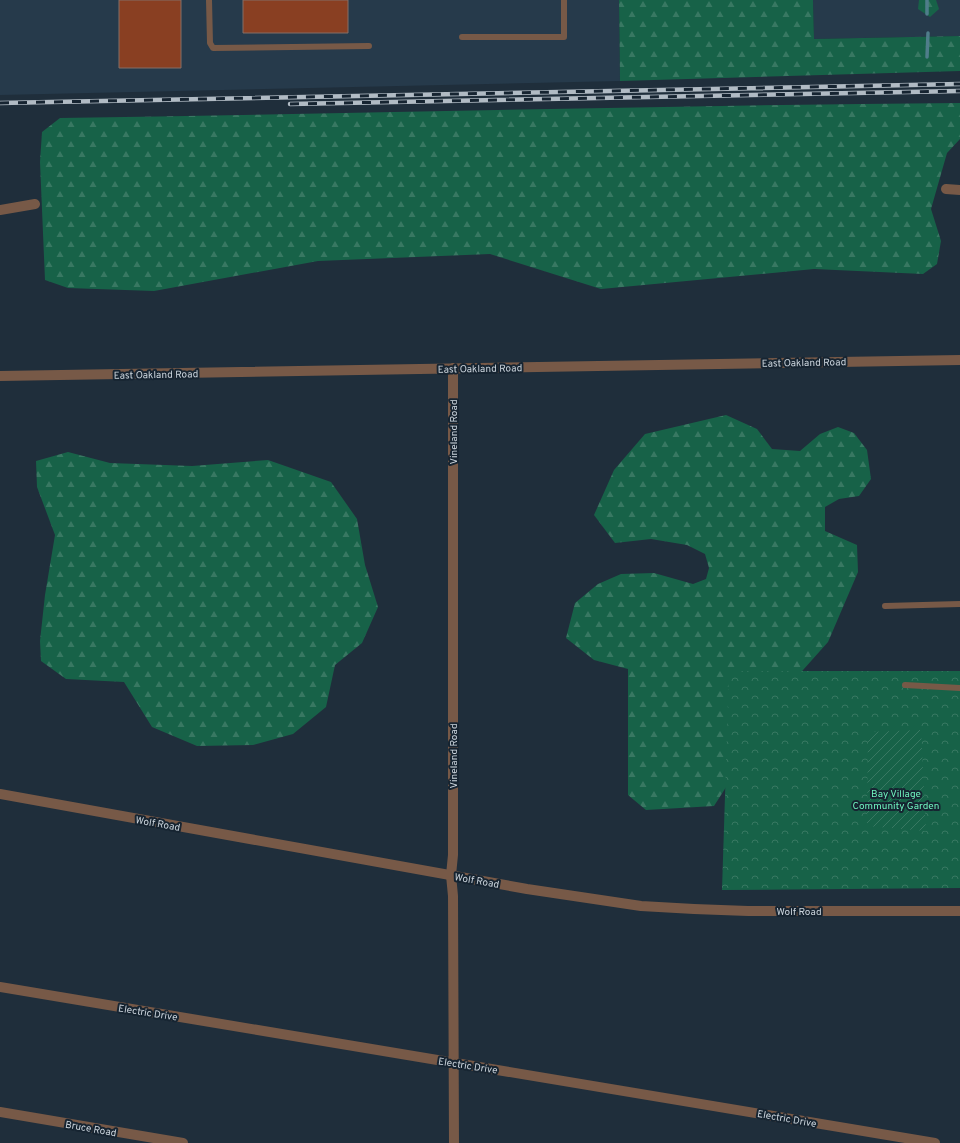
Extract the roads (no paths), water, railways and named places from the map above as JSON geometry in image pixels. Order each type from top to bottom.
[{"type":"street","points":[[946,189],[960,190]]},
{"type":"street","points":[[0,210],[34,204]]},
{"type":"street","name":"East Oakland Road","points":[[0,376],[960,360]]},
{"type":"street","name":"Vineland Road","points":[[453,368],[453,854],[451,875],[453,896],[454,1143]]},
{"type":"street","name":"Wolf Road","points":[[0,794],[451,875],[589,899],[641,906],[748,912],[960,911]]},
{"type":"street","name":"Electric Drive","points":[[0,987],[935,1143]]},
{"type":"street","name":"Bruce Road","points":[[0,1112],[183,1143]]},
{"type":"lane","points":[[210,0],[210,44],[213,48],[368,46]]},
{"type":"lane","points":[[462,36],[564,37],[564,0]]},
{"type":"lane","points":[[884,606],[960,604]]},
{"type":"lane","points":[[905,686],[960,688]]},
{"type":"waterway","points":[[927,0],[927,14]]},
{"type":"waterway","points":[[927,57],[928,33]]},
{"type":"railway","points":[[0,103],[960,84]]},
{"type":"railway","points":[[290,104],[960,91]]},
{"type":"park label","name":"Bay Village Community Garden","points":[[896,798]]}]
